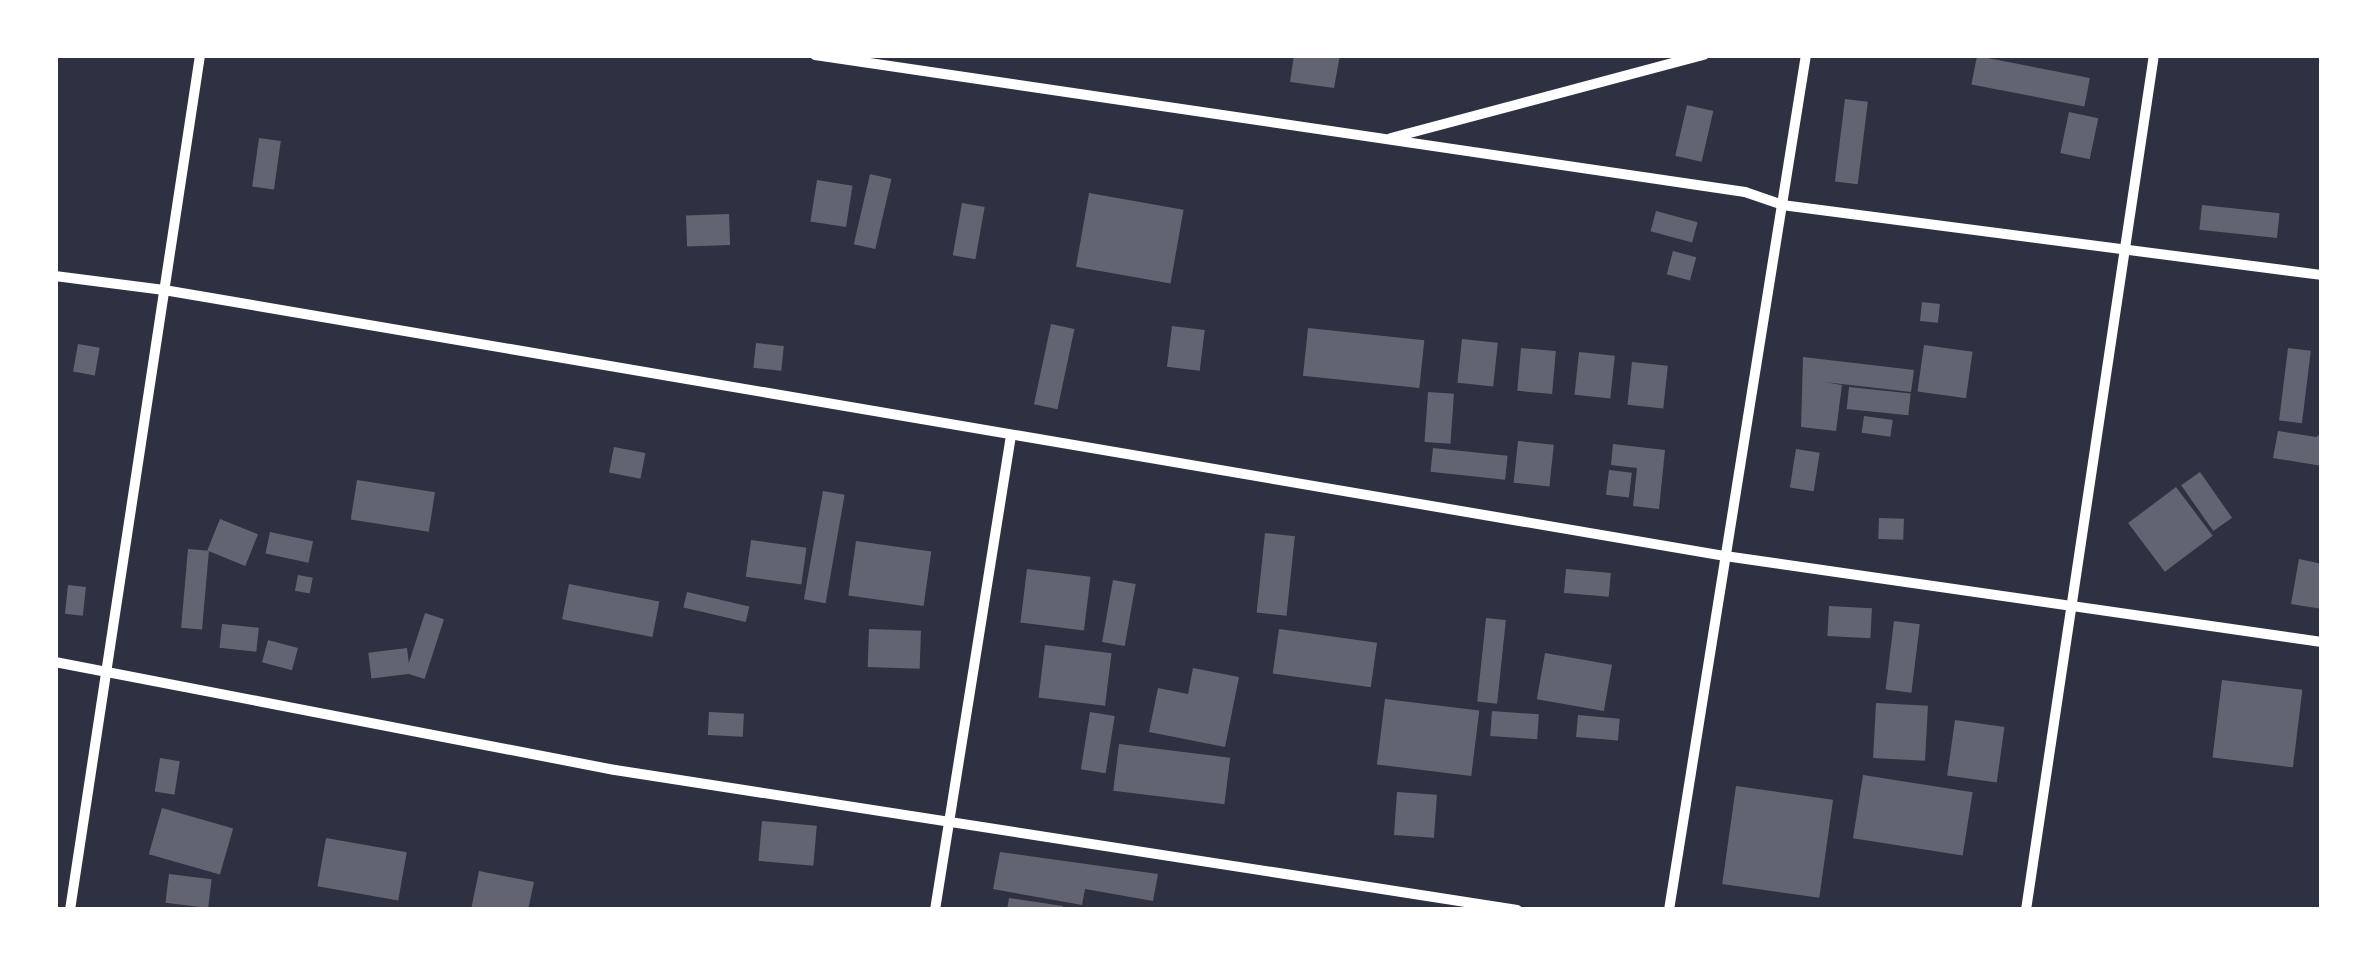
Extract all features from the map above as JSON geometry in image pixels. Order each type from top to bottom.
[{"type":"street","points":[[70,910],[200,55]]},
{"type":"street","points":[[815,55],[1745,192],[1782,204],[2126,246],[2322,275]]},
{"type":"street","points":[[1385,140],[1704,55]]},
{"type":"street","points":[[1669,910],[1806,55]]},
{"type":"street","points":[[2026,910],[2154,55]]},
{"type":"street","points":[[55,276],[164,290],[1011,438],[1726,556],[2072,602],[2322,642]]},
{"type":"street","points":[[935,910],[1011,438]]},
{"type":"street","points":[[55,662],[106,668],[614,770],[1517,910]]},
{"type":"building","points":[[1294,55],[1340,55],[1334,88],[1290,82]]},
{"type":"building","points":[[1977,56],[2090,78],[2084,106],[1971,84]]},
{"type":"building","points":[[1845,99],[1868,102],[1858,184],[1835,181]]},
{"type":"building","points":[[1687,105],[1713,111],[1702,162],[1675,156]]},
{"type":"building","points":[[2069,112],[2098,118],[2090,159],[2060,153]]},
{"type":"building","points":[[259,138],[281,141],[274,190],[252,187]]},
{"type":"building","points":[[870,174],[891,179],[875,249],[854,244]]},
{"type":"building","points":[[817,180],[853,186],[846,227],[810,221]]},
{"type":"building","points":[[1089,193],[1184,210],[1171,284],[1076,267]]},
{"type":"building","points":[[962,203],[985,207],[975,259],[953,255]]},
{"type":"building","points":[[2202,205],[2280,213],[2277,238],[2199,230]]},
{"type":"building","points":[[1656,211],[1698,222],[1692,242],[1651,231]]},
{"type":"building","points":[[729,214],[730,245],[687,246],[686,216]]},
{"type":"building","points":[[1673,251],[1696,257],[1690,280],[1667,274]]},
{"type":"building","points":[[1922,302],[1940,304],[1938,323],[1920,321]]},
{"type":"building","points":[[1051,324],[1074,329],[1057,409],[1034,404]]},
{"type":"building","points":[[1172,326],[1205,330],[1200,371],[1167,367]]},
{"type":"building","points":[[1308,328],[1424,340],[1419,388],[1303,376]]},
{"type":"building","points":[[1462,339],[1498,343],[1493,387],[1457,383]]},
{"type":"building","points":[[756,343],[784,346],[781,371],[753,368]]},
{"type":"building","points":[[78,344],[100,348],[95,375],[73,372]]},
{"type":"building","points":[[1924,345],[1973,352],[1966,398],[1917,392]]},
{"type":"building","points":[[1521,348],[1556,351],[1552,394],[1517,391]]},
{"type":"building","points":[[2288,348],[2311,351],[2302,423],[2279,420]]},
{"type":"building","points":[[1579,352],[1615,356],[1610,399],[1575,395]]},
{"type":"building","points":[[1803,357],[1914,370],[1911,392],[1824,382],[1842,385],[1836,431],[1801,427]]},
{"type":"building","points":[[1632,362],[1668,366],[1663,409],[1628,405]]},
{"type":"building","points":[[1849,387],[1911,393],[1908,415],[1847,409]]},
{"type":"building","points":[[1428,392],[1454,394],[1450,444],[1425,442]]},
{"type":"building","points":[[1864,416],[1893,420],[1890,437],[1862,433]]},
{"type":"building","points":[[2278,431],[2316,437],[2322,432],[2322,466],[2273,458]]},
{"type":"building","points":[[1518,441],[1554,445],[1549,487],[1514,483]]},
{"type":"building","points":[[1613,444],[1665,450],[1659,509],[1633,506],[1637,468],[1611,465]]},
{"type":"building","points":[[614,447],[645,453],[640,479],[609,473]]},
{"type":"building","points":[[1433,448],[1508,456],[1505,480],[1430,472]]},
{"type":"building","points":[[1796,449],[1820,453],[1814,491],[1790,488]]},
{"type":"building","points":[[1609,470],[1632,473],[1629,498],[1606,495]]},
{"type":"building","points":[[2200,472],[2232,518],[2213,531],[2181,485]]},
{"type":"building","points":[[357,480],[435,492],[429,532],[351,520]]},
{"type":"building","points":[[2176,487],[2213,536],[2165,572],[2128,523]]},
{"type":"building","points":[[823,491],[845,495],[826,603],[804,599]]},
{"type":"building","points":[[1879,518],[1904,519],[1903,540],[1878,539]]},
{"type":"building","points":[[220,519],[258,534],[245,566],[207,551]]},
{"type":"building","points":[[270,532],[313,541],[308,563],[265,554]]},
{"type":"building","points":[[1265,533],[1295,536],[1286,616],[1257,613]]},
{"type":"building","points":[[751,540],[806,548],[801,584],[746,577]]},
{"type":"building","points":[[856,541],[931,552],[924,606],[848,595]]},
{"type":"building","points":[[188,549],[209,551],[202,630],[181,628]]},
{"type":"building","points":[[2299,559],[2322,564],[2322,609],[2291,604]]},
{"type":"building","points":[[1027,569],[1091,577],[1084,630],[1020,623]]},
{"type":"building","points":[[1566,569],[1611,573],[1609,597],[1564,593]]},
{"type":"building","points":[[298,575],[313,578],[310,594],[295,591]]},
{"type":"building","points":[[1113,580],[1136,584],[1125,646],[1102,642]]},
{"type":"building","points":[[569,584],[659,602],[652,637],[562,619]]},
{"type":"building","points":[[68,585],[86,587],[83,616],[65,614]]},
{"type":"building","points":[[687,592],[749,606],[746,622],[683,608]]},
{"type":"building","points":[[1829,606],[1872,608],[1870,638],[1827,636]]},
{"type":"building","points":[[425,613],[444,619],[425,679],[406,673]]},
{"type":"building","points":[[1486,618],[1506,620],[1497,704],[1477,702]]},
{"type":"building","points":[[1894,621],[1920,624],[1911,693],[1886,689]]},
{"type":"building","points":[[222,624],[259,628],[256,652],[219,648]]},
{"type":"building","points":[[869,629],[921,631],[920,669],[868,667]]},
{"type":"building","points":[[1279,629],[1377,643],[1371,687],[1273,674]]},
{"type":"building","points":[[268,640],[298,648],[292,670],[262,662]]},
{"type":"building","points":[[1045,645],[1112,653],[1105,706],[1039,698]]},
{"type":"building","points":[[407,648],[410,674],[371,679],[368,653]]},
{"type":"building","points":[[1545,653],[1612,665],[1604,711],[1537,699]]},
{"type":"building","points":[[1193,668],[1239,677],[1225,747],[1149,732],[1158,688],[1188,694]]},
{"type":"building","points":[[2222,680],[2302,690],[2293,767],[2212,757]]},
{"type":"building","points":[[1385,699],[1479,711],[1471,776],[1377,765]]},
{"type":"building","points":[[1876,703],[1928,706],[1925,761],[1873,758]]},
{"type":"building","points":[[1492,711],[1539,714],[1537,739],[1490,736]]},
{"type":"building","points":[[709,712],[744,714],[743,737],[708,735]]},
{"type":"building","points":[[1090,712],[1115,716],[1106,773],[1081,769]]},
{"type":"building","points":[[1578,715],[1620,719],[1618,741],[1576,737]]},
{"type":"building","points":[[1955,720],[2005,727],[1997,782],[1947,775]]},
{"type":"building","points":[[1119,744],[1230,758],[1224,804],[1113,791]]},
{"type":"building","points":[[160,758],[180,761],[174,795],[155,792]]},
{"type":"building","points":[[1863,775],[1973,792],[1963,856],[1853,838]]},
{"type":"building","points":[[1736,786],[1833,800],[1819,898],[1722,884]]},
{"type":"building","points":[[1397,792],[1437,795],[1434,838],[1394,835]]},
{"type":"building","points":[[162,808],[233,828],[220,875],[149,854]]},
{"type":"building","points":[[762,821],[817,826],[813,866],[759,861]]},
{"type":"building","points":[[326,838],[407,852],[398,900],[317,886]]},
{"type":"building","points":[[1000,852],[1158,874],[1153,901],[1085,889],[1082,905],[993,889]]},
{"type":"building","points":[[479,871],[534,882],[528,910],[471,910]]},
{"type":"building","points":[[169,874],[212,879],[208,908],[165,903]]},
{"type":"building","points":[[1009,898],[1063,906],[1062,910],[1007,910]]}]
